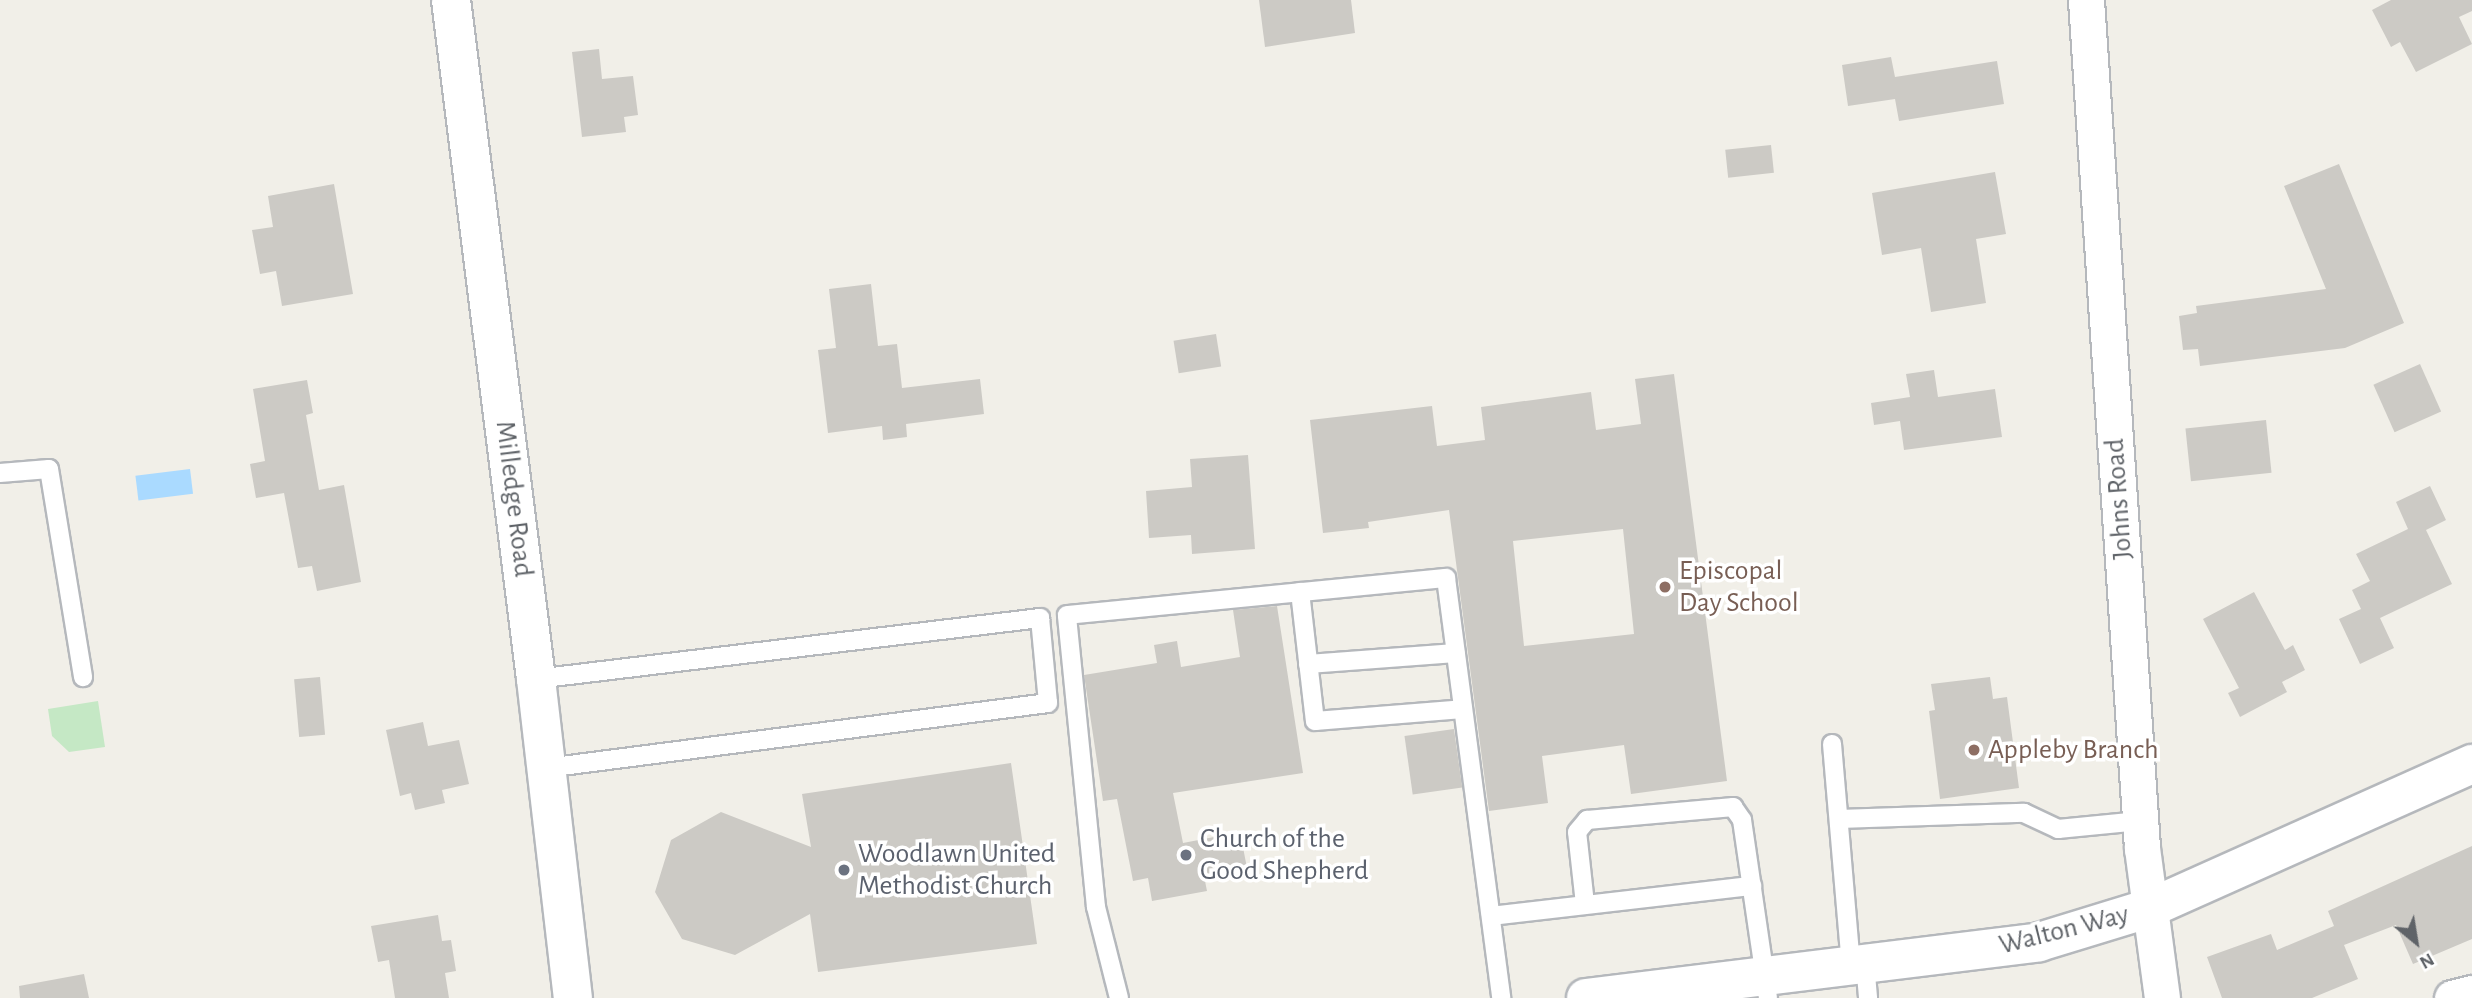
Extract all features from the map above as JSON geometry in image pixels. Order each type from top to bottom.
[{"type":"street","name":"Milledge Road","points":[[451,0],[573,998]]},
{"type":"street","name":"Johns Road","points":[[2086,0],[2140,821],[2162,998]]},
{"type":"street","name":"Walton Way","points":[[1586,998],[1767,987],[1861,976],[2039,942],[2150,908],[2472,764]]},
{"type":"street","points":[[2452,998],[2472,993]]},
{"type":"lane","points":[[0,473],[49,469],[83,677]]},
{"type":"lane","points":[[536,679],[1067,615],[1446,578],[1501,998]]},
{"type":"lane","points":[[1300,592],[1315,721],[1463,709]]},
{"type":"lane","points":[[1067,615],[1096,907],[1119,998]]},
{"type":"lane","points":[[546,768],[1048,703],[1040,618]]},
{"type":"lane","points":[[1308,664],[1456,653]]},
{"type":"lane","points":[[1832,744],[1839,819],[1861,976]]},
{"type":"lane","points":[[1585,904],[1577,832],[1587,820],[1733,807],[1742,820],[1767,987]]},
{"type":"lane","points":[[1839,819],[2024,813],[2058,829],[2140,821]]},
{"type":"lane","points":[[1492,916],[1752,886]]},
{"type":"green space","points":[[98,701],[105,747],[69,752],[52,736],[48,709]]},
{"type":"water","points":[[190,469],[193,494],[138,501],[135,476]]},
{"type":"building","points":[[1259,0],[1351,0],[1355,33],[1265,47]]},
{"type":"building","points":[[2391,0],[2472,0],[2472,11],[2459,17],[2472,44],[2416,72],[2400,42],[2391,47],[2372,10]]},
{"type":"building","points":[[599,49],[602,79],[633,76],[638,115],[624,117],[626,132],[582,137],[572,52]]},
{"type":"building","points":[[1891,57],[1895,77],[1997,61],[2004,104],[1899,121],[1895,99],[1848,106],[1842,65]]},
{"type":"building","points":[[1771,145],[1774,173],[1728,178],[1725,150]]},
{"type":"building","points":[[2339,164],[2404,323],[2345,348],[2200,366],[2198,349],[2183,350],[2179,316],[2197,313],[2196,306],[2326,289],[2284,186]]},
{"type":"building","points":[[1995,172],[2006,234],[1976,239],[1986,303],[1931,312],[1921,248],[1882,255],[1872,193]]},
{"type":"building","points":[[334,184],[353,294],[282,306],[276,271],[260,274],[252,230],[273,227],[268,196]]},
{"type":"building","points":[[871,284],[878,346],[897,344],[902,388],[980,379],[984,414],[906,424],[907,437],[883,440],[882,426],[828,433],[818,350],[836,348],[829,289]]},
{"type":"building","points":[[1216,334],[1221,367],[1179,373],[1174,341]]},
{"type":"building","points":[[2420,364],[2441,412],[2395,432],[2373,385]]},
{"type":"building","points":[[1934,370],[1938,397],[1995,389],[2002,437],[1904,450],[1900,421],[1874,425],[1871,403],[1910,397],[1906,374]]},
{"type":"building","name":"Episcopal Day School","points":[[1674,374],[1727,781],[1631,794],[1624,745],[1542,756],[1548,803],[1489,811],[1449,510],[1368,522],[1369,528],[1323,533],[1310,420],[1432,406],[1437,446],[1485,440],[1481,407],[1591,392],[1596,430],[1641,424],[1635,379]],"holes":[[[1623,529],[1634,634],[1524,646],[1513,541]]]},
{"type":"building","points":[[307,380],[313,413],[306,415],[319,490],[344,485],[361,582],[317,591],[312,566],[298,568],[284,493],[256,498],[250,464],[265,461],[253,389]]},
{"type":"building","points":[[2266,420],[2272,473],[2191,481],[2185,428]]},
{"type":"building","points":[[1248,455],[1255,549],[1192,554],[1191,535],[1149,538],[1146,491],[1192,487],[1190,459]]},
{"type":"building","points":[[2430,486],[2446,520],[2426,530],[2452,584],[2380,618],[2394,648],[2360,664],[2339,619],[2361,609],[2352,590],[2370,581],[2356,554],[2408,529],[2396,502]]},
{"type":"building","points":[[2254,592],[2285,650],[2293,645],[2305,670],[2282,682],[2287,692],[2240,717],[2228,693],[2239,688],[2203,619]]},
{"type":"building","points":[[1277,606],[1303,773],[1173,793],[1183,843],[1240,832],[1247,868],[1204,876],[1207,891],[1152,901],[1148,878],[1133,881],[1117,799],[1103,801],[1084,675],[1157,663],[1154,645],[1177,641],[1181,667],[1240,657],[1233,610]]},
{"type":"building","points":[[320,677],[325,735],[299,737],[294,679]]},
{"type":"building","name":"Appleby Branch","points":[[1990,677],[1993,699],[2007,697],[2019,788],[1940,799],[1929,711],[1935,710],[1931,684]]},
{"type":"building","points":[[423,722],[428,746],[459,740],[469,784],[442,790],[445,803],[415,810],[411,793],[400,796],[386,730]]},
{"type":"building","points":[[1454,729],[1462,787],[1413,794],[1404,736]]},
{"type":"building","name":"Woodlawn United Methodist Church","points":[[1011,763],[1037,944],[818,972],[810,914],[735,955],[682,939],[655,892],[671,840],[721,812],[811,847],[802,794]]},
{"type":"building","points":[[2472,846],[2472,939],[2413,964],[2396,925],[2344,945],[2358,979],[2312,998],[2222,998],[2207,957],[2271,934],[2277,950],[2334,926],[2328,911]]},
{"type":"building","points":[[438,915],[442,941],[451,940],[456,971],[445,973],[449,998],[395,998],[389,960],[378,962],[371,926]]},
{"type":"building","points":[[84,974],[89,998],[20,998],[19,986]]},
{"type":"place","name":"Episcopal Day School","points":[[1665,587]]},
{"type":"place","name":"Appleby Branch","points":[[1974,750]]},
{"type":"place","name":"Church of the Good Shepherd","points":[[1186,855]]},
{"type":"place","name":"Woodlawn United Methodist Church","points":[[844,870]]}]
